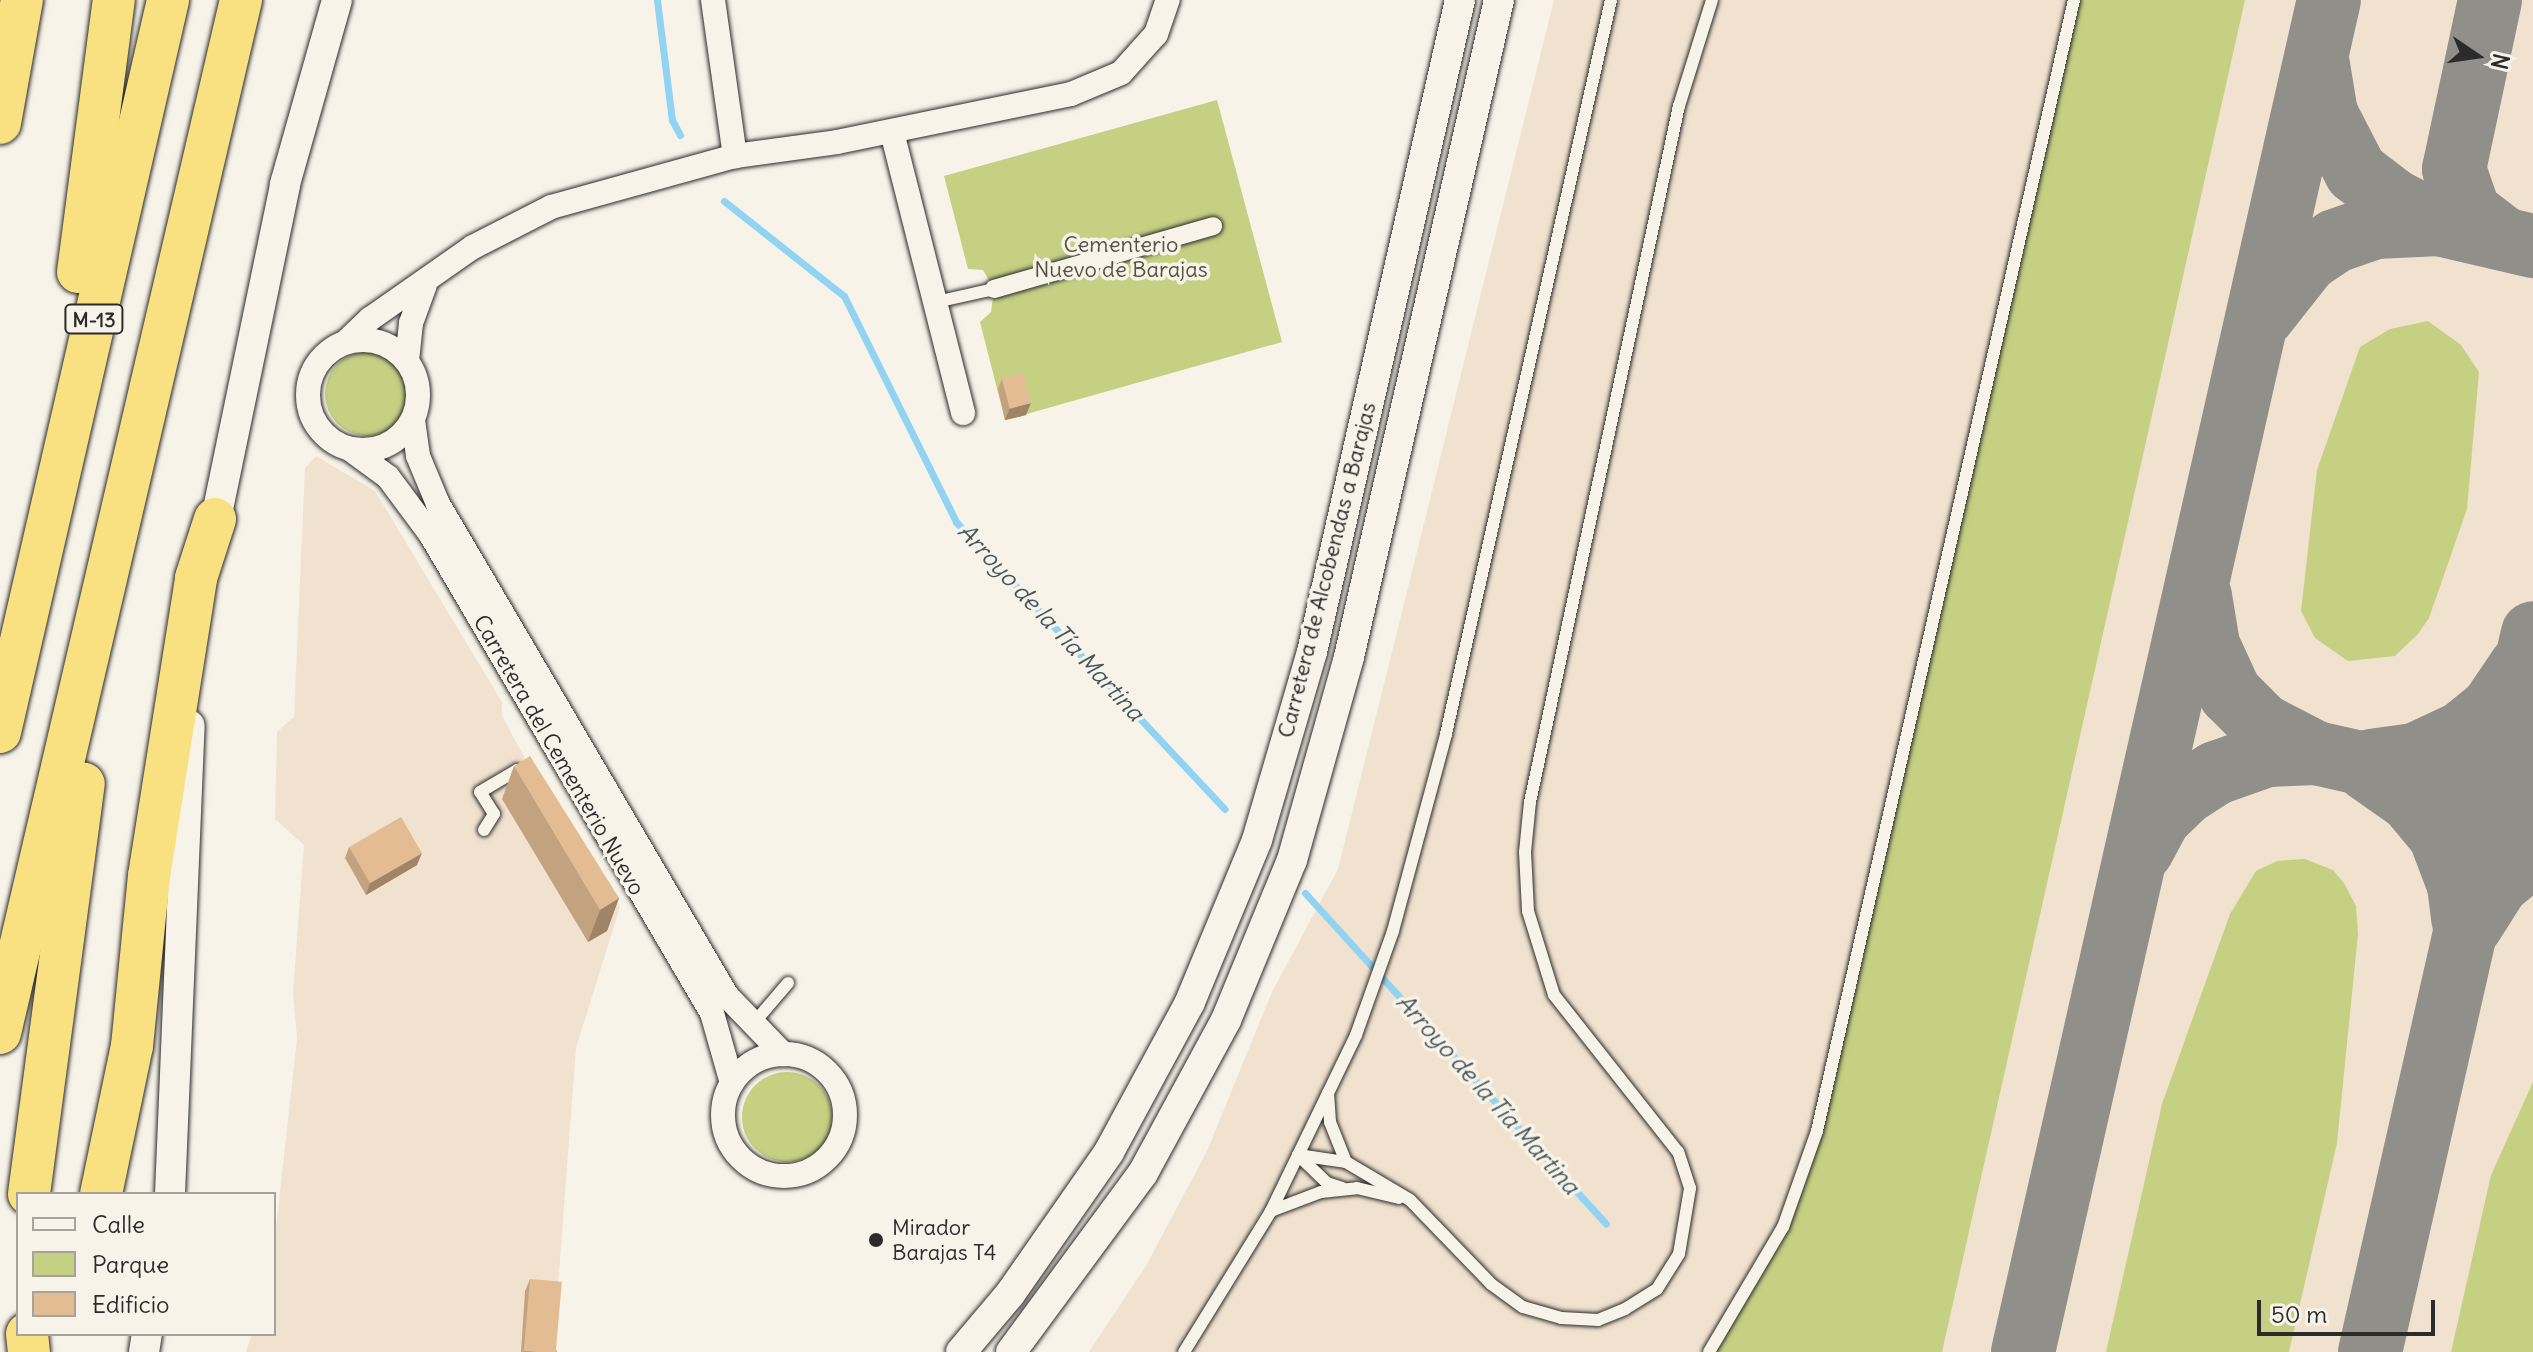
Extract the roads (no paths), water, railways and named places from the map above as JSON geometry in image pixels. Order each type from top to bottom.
[{"type":"highway","points":[[0,123],[22,0]]},
{"type":"highway","points":[[21,638],[21,555],[88,216],[114,0]]},
{"type":"highway","name":"M-13","points":[[0,732],[168,0]]},
{"type":"highway","points":[[0,1033],[112,546],[134,471],[241,0]]},
{"type":"highway","points":[[29,1192],[57,958],[128,551],[134,471]]},
{"type":"highway","points":[[101,1192],[132,1046],[149,876],[196,578],[215,519]]},
{"type":"street","points":[[170,1192],[191,710],[215,519],[285,184],[337,0]]},
{"type":"street","points":[[713,0],[735,156]]},
{"type":"street","points":[[425,285],[411,323],[407,361],[418,389],[413,420],[387,445],[350,449],[320,429],[308,396],[318,362],[370,319],[425,285],[473,247],[551,207],[735,156],[892,132],[1071,94],[1121,73],[1156,34],[1168,0]]},
{"type":"street","name":"Carretera de Alcobendas a Barajas","points":[[961,1352],[1010,1294],[1109,1152],[1190,1002],[1257,840],[1312,652],[1460,0]]},
{"type":"street","name":"Carretera de Alcobendas a Barajas","points":[[1011,1352],[1143,1173],[1226,1020],[1292,860],[1349,657],[1499,0]]},
{"type":"street","points":[[892,132],[963,413]]},
{"type":"street","points":[[994,289],[1213,226]]},
{"type":"street","points":[[347,341],[382,342],[407,361]]},
{"type":"street","name":"Carretera del Cementerio Nuevo","points":[[413,420],[418,456],[438,504],[727,996],[783,1054]]},
{"type":"street","name":"Carretera del Cementerio Nuevo","points":[[350,449],[388,477],[431,535],[712,1013],[732,1083]]},
{"type":"street","points":[[783,1054],[821,1066],[843,1098],[841,1138],[815,1168],[776,1176],[741,1158],[723,1122],[732,1083],[745,1068],[783,1054]]},
{"type":"lane","points":[[1184,1352],[1271,1211],[1356,1035],[1393,931],[1446,734],[1611,0]]},
{"type":"lane","points":[[1298,1155],[1346,1162],[1410,1200],[1491,1284],[1523,1307],[1561,1318],[1598,1320],[1657,1289],[1679,1254],[1687,1227],[1690,1188],[1678,1152],[1554,995],[1528,911],[1525,852],[1533,786],[1679,106],[1712,0]]},
{"type":"lane","points":[[1709,1352],[1783,1227],[1817,1131],[2074,0]]},
{"type":"lane","points":[[936,302],[994,289]]},
{"type":"lane","points":[[484,830],[494,814],[480,792],[517,770],[534,795]]},
{"type":"lane","points":[[753,1024],[788,983]]},
{"type":"lane","points":[[1328,1092],[1330,1122],[1346,1162]]},
{"type":"lane","points":[[1298,1155],[1327,1183],[1346,1190],[1410,1200]]},
{"type":"lane","points":[[1271,1211],[1321,1192],[1346,1190]]},
{"type":"waterway","name":"Arroyo de la Tía Martina","points":[[657,0],[672,120],[680,135]]},
{"type":"waterway","name":"Arroyo de la Tía Martina","points":[[724,201],[844,296],[956,522],[1225,809]]},
{"type":"waterway","name":"Arroyo de la Tía Martina","points":[[1305,893],[1606,1224]]},
{"type":"place","name":"Mirador Barajas T4","points":[[876,1240]]},
{"type":"park label","name":"Cementerio Nuevo de Barajas","points":[[1121,256]]}]
